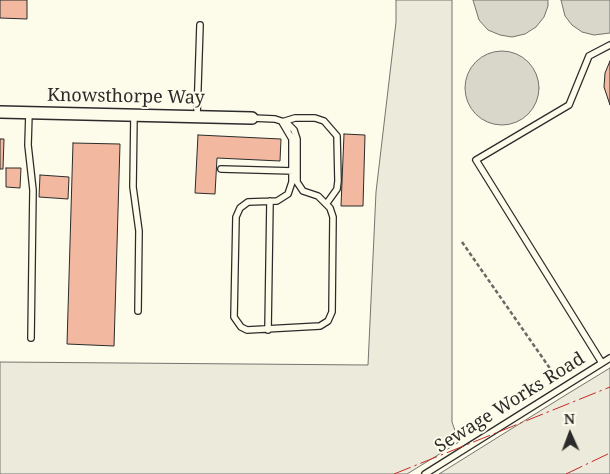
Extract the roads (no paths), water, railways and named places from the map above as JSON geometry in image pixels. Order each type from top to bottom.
[{"type":"street","name":"Knowsthorpe Way","points":[[0,112],[252,118]]},
{"type":"lane","points":[[197,116],[200,25]]},
{"type":"lane","points":[[602,363],[476,160],[569,105],[590,56],[610,45]]},
{"type":"lane","points":[[29,113],[28,145],[33,190],[31,338]]},
{"type":"lane","points":[[134,115],[132,187],[139,231],[138,311]]},
{"type":"lane","points":[[252,118],[275,119],[282,122],[292,139],[295,171],[300,187],[303,191],[318,196],[327,203],[333,217],[331,317],[320,326],[247,330],[236,322],[234,316],[237,212],[248,202],[270,202],[283,198],[288,194],[295,171]]},
{"type":"lane","points":[[282,122],[295,118],[315,118],[324,121],[337,136],[337,189],[327,203]]},
{"type":"lane","points":[[222,169],[295,171]]},
{"type":"lane","points":[[268,330],[270,202]]},
{"type":"lane","name":"Sewage Works Road","points":[[425,474],[610,358]]}]
